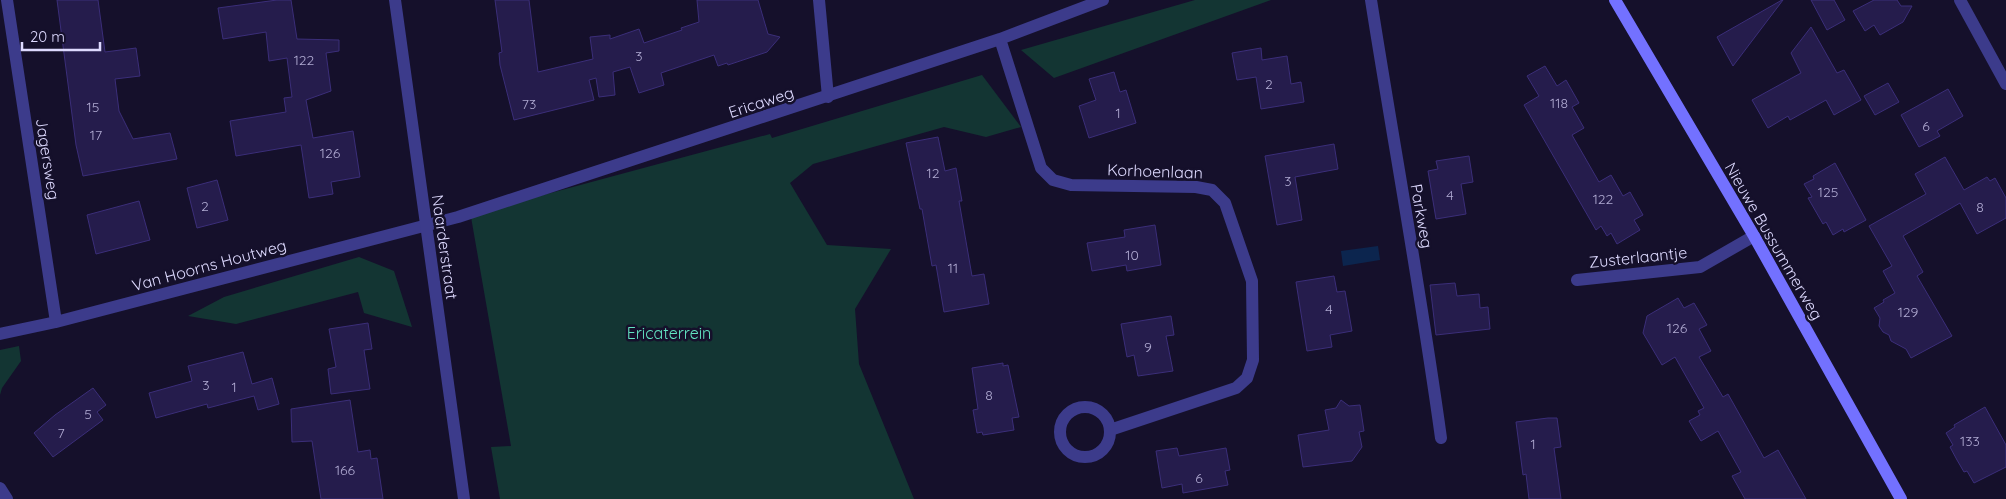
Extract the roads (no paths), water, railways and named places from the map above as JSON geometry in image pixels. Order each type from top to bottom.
[{"type":"main road","name":"Nieuwe Bussummerweg","points":[[1615,0],[1754,236],[1901,499]]},
{"type":"street","name":"Jagersweg","points":[[7,0],[56,322]]},
{"type":"street","name":"Naarderstraat","points":[[395,0],[464,499]]},
{"type":"street","points":[[820,0],[828,97]]},
{"type":"street","name":"Parkweg","points":[[1371,0],[1431,362],[1441,438]]},
{"type":"street","points":[[1960,0],[2006,84]]},
{"type":"street","name":"Ericaweg","points":[[426,226],[828,97],[1000,39],[1099,1]]},
{"type":"street","name":"Korhoenlaan","points":[[1000,39],[1041,168],[1053,180],[1071,185],[1196,187],[1212,190],[1225,203],[1252,281],[1253,360],[1247,378],[1236,388],[1110,430]]},
{"type":"street","name":"Van Hoorns Houtweg","points":[[0,334],[56,322],[426,226]]},
{"type":"street","name":"Zusterlaantje","points":[[1577,280],[1700,267],[1754,236]]},
{"type":"street","points":[[1081,407],[1094,408],[1105,417],[1110,430],[1108,442],[1100,452],[1089,458],[1076,456],[1066,450],[1059,437],[1060,424],[1064,418],[1068,413],[1081,407]]},
{"type":"street","points":[[0,488],[7,499]]},
{"type":"water","points":[[1378,246],[1380,260],[1343,266],[1341,251]]},
{"type":"park label","name":"Ericaterrein","points":[[669,333]]}]
